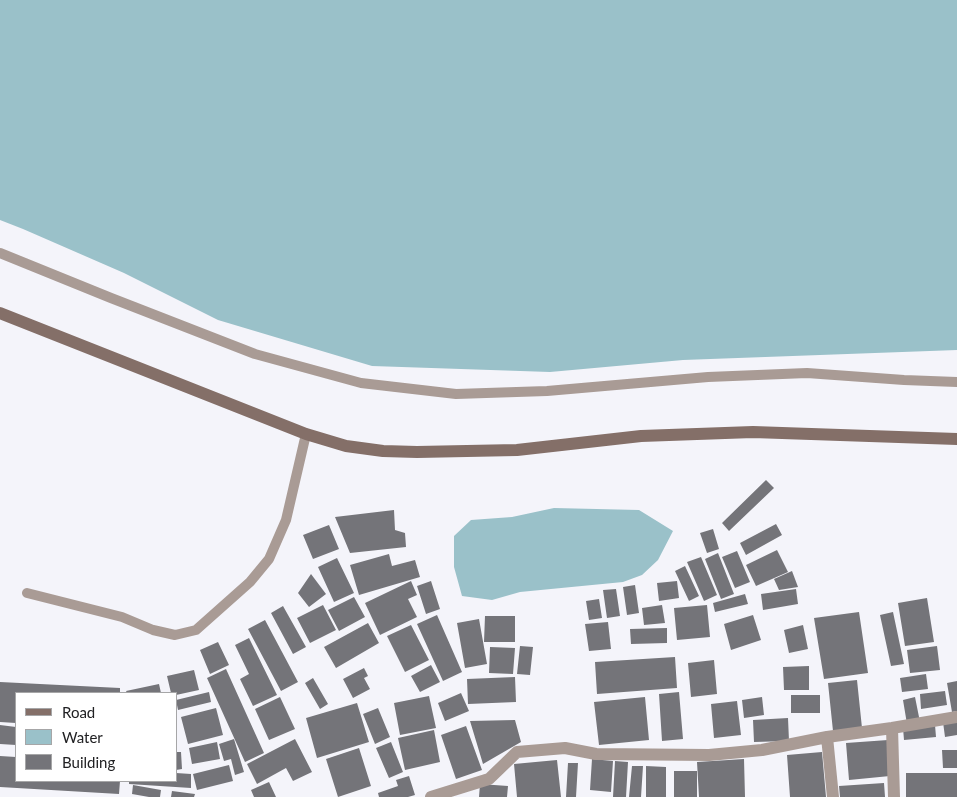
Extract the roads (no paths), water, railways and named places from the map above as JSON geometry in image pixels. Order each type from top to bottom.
[{"type":"main road","points":[[0,313],[306,434],[346,446],[383,451],[517,450],[640,436],[753,432],[957,439]]},
{"type":"street","points":[[431,797],[489,779],[517,752],[565,748],[596,754],[709,754],[762,750],[827,737],[957,717]]},
{"type":"street","points":[[892,728],[894,797]]},
{"type":"street","points":[[827,737],[833,797]]},
{"type":"lane","points":[[0,253],[255,354],[361,383],[456,394],[547,391],[708,377],[807,373],[957,382]]},
{"type":"lane","points":[[27,594],[122,617],[153,630],[175,635],[196,630],[250,582],[269,560],[286,520],[306,434]]},
{"type":"water","points":[[0,0],[957,0],[957,350],[683,360],[550,372],[372,366],[218,320],[124,273],[0,220]]},
{"type":"water","points":[[554,508],[639,510],[673,531],[658,560],[642,575],[623,582],[520,592],[492,600],[462,596],[454,567],[454,536],[471,520],[512,517]]}]
